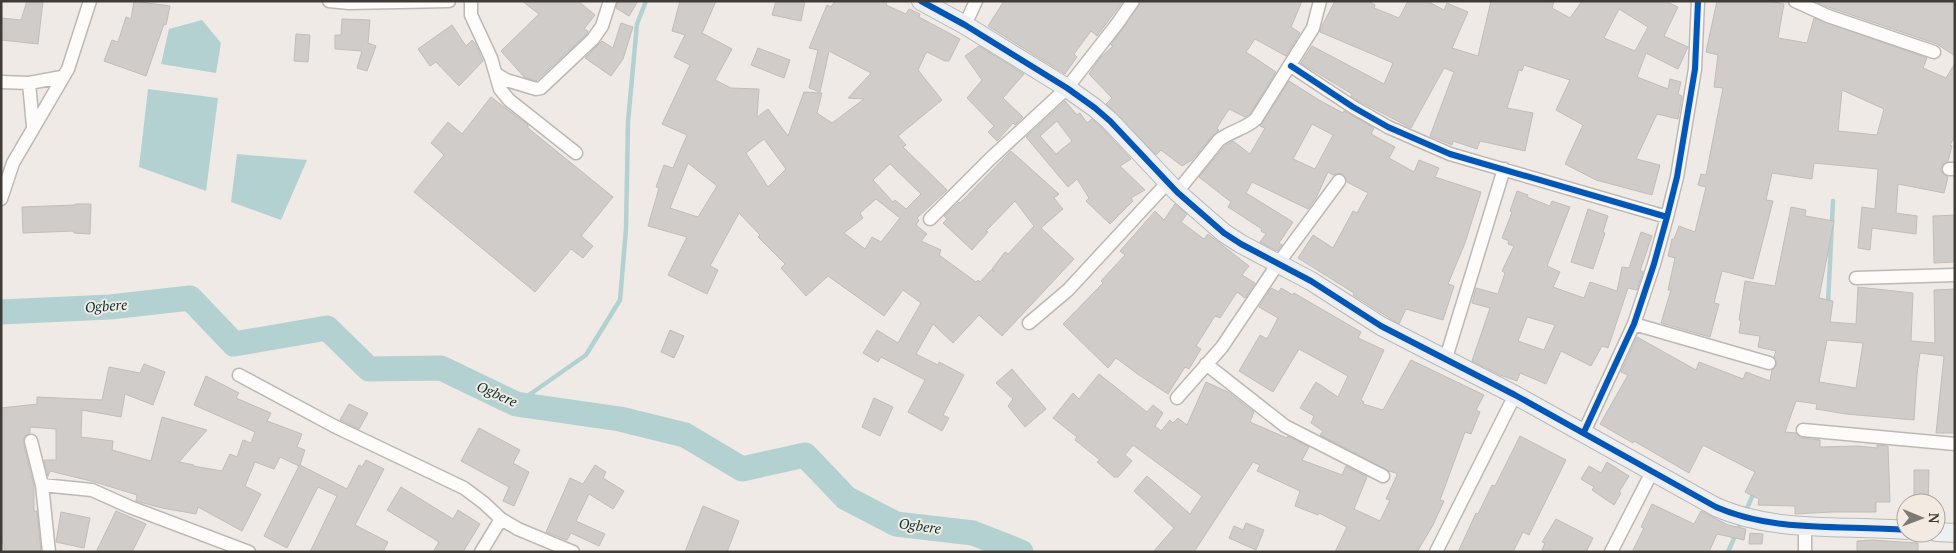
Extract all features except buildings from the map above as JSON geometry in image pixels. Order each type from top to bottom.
[{"type":"street","points":[[1,199],[13,163],[68,69],[90,1]]},
{"type":"street","points":[[329,1],[349,3],[449,1]]},
{"type":"street","points":[[471,1],[471,15],[491,58],[500,89],[509,100],[576,152]]},
{"type":"street","points":[[496,74],[506,80],[536,89],[541,88],[593,39],[602,26],[610,1]]},
{"type":"street","points":[[921,1],[965,25],[1067,88],[1110,121],[1172,187],[1224,233],[1277,265],[1311,281],[1381,326],[1446,358],[1732,514],[1759,521],[1896,530]]},
{"type":"street","points":[[965,25],[976,1]]},
{"type":"street","points":[[930,219],[990,159],[1067,88],[1133,1]]},
{"type":"street","points":[[1029,323],[1068,290],[1219,140],[1227,133],[1250,125],[1256,119],[1314,28],[1320,1]]},
{"type":"street","points":[[1584,432],[1634,324],[1654,264],[1667,216],[1677,177],[1695,69],[1698,1]]},
{"type":"street","points":[[1795,1],[1828,16],[1934,52]]},
{"type":"street","points":[[1291,66],[1353,107],[1388,127],[1450,154],[1667,216]]},
{"type":"street","points":[[1,82],[30,83],[62,77]]},
{"type":"street","points":[[30,83],[33,126]]},
{"type":"street","points":[[1446,358],[1504,169]]},
{"type":"street","points":[[1177,398],[1222,347],[1277,265],[1339,181]]},
{"type":"street","points":[[1856,278],[1955,275]]},
{"type":"street","points":[[1634,324],[1769,363]]},
{"type":"street","points":[[1206,364],[1285,426],[1383,476]]},
{"type":"street","points":[[238,375],[334,426],[464,488],[501,519],[518,529],[574,552]]},
{"type":"street","points":[[1436,552],[1515,395]]},
{"type":"street","points":[[1803,430],[1955,444]]},
{"type":"street","points":[[31,441],[42,485],[51,551]]},
{"type":"street","points":[[1611,552],[1652,472]]},
{"type":"street","points":[[42,485],[92,490],[130,507],[250,552]]},
{"type":"street","points":[[481,552],[501,519]]},
{"type":"street","points":[[1805,552],[1806,525]]},
{"type":"water","points":[[202,20],[221,43],[216,73],[161,64],[169,29]]},
{"type":"water","points":[[148,89],[218,98],[206,191],[139,167]]},
{"type":"water","points":[[237,154],[307,160],[281,220],[231,202]]},
{"type":"waterway","points":[[516,404],[586,355],[620,300],[626,229],[628,122],[637,24],[646,1]]},
{"type":"waterway","points":[[1828,304],[1833,201]]},
{"type":"waterway","name":"Ogbere","points":[[1,312],[110,307],[190,298],[234,344],[327,328],[369,369],[441,368],[516,404],[620,419],[685,435],[742,469],[805,455],[846,498],[896,524],[973,533],[1021,552]]},
{"type":"waterway","points":[[1745,513],[1755,490]]},
{"type":"waterway","points":[[1728,552],[1742,520]]},
{"type":"cycle path","points":[[921,1],[965,25],[1067,88],[1095,108],[1110,121],[1177,192],[1224,233],[1311,281],[1381,326],[1515,395],[1716,507],[1762,521],[1785,524],[1896,530]]},
{"type":"cycle path","points":[[1584,432],[1634,324],[1667,217],[1677,177],[1695,69],[1698,1]]},
{"type":"cycle path","points":[[1291,66],[1353,107],[1388,127],[1450,154],[1667,217]]}]
